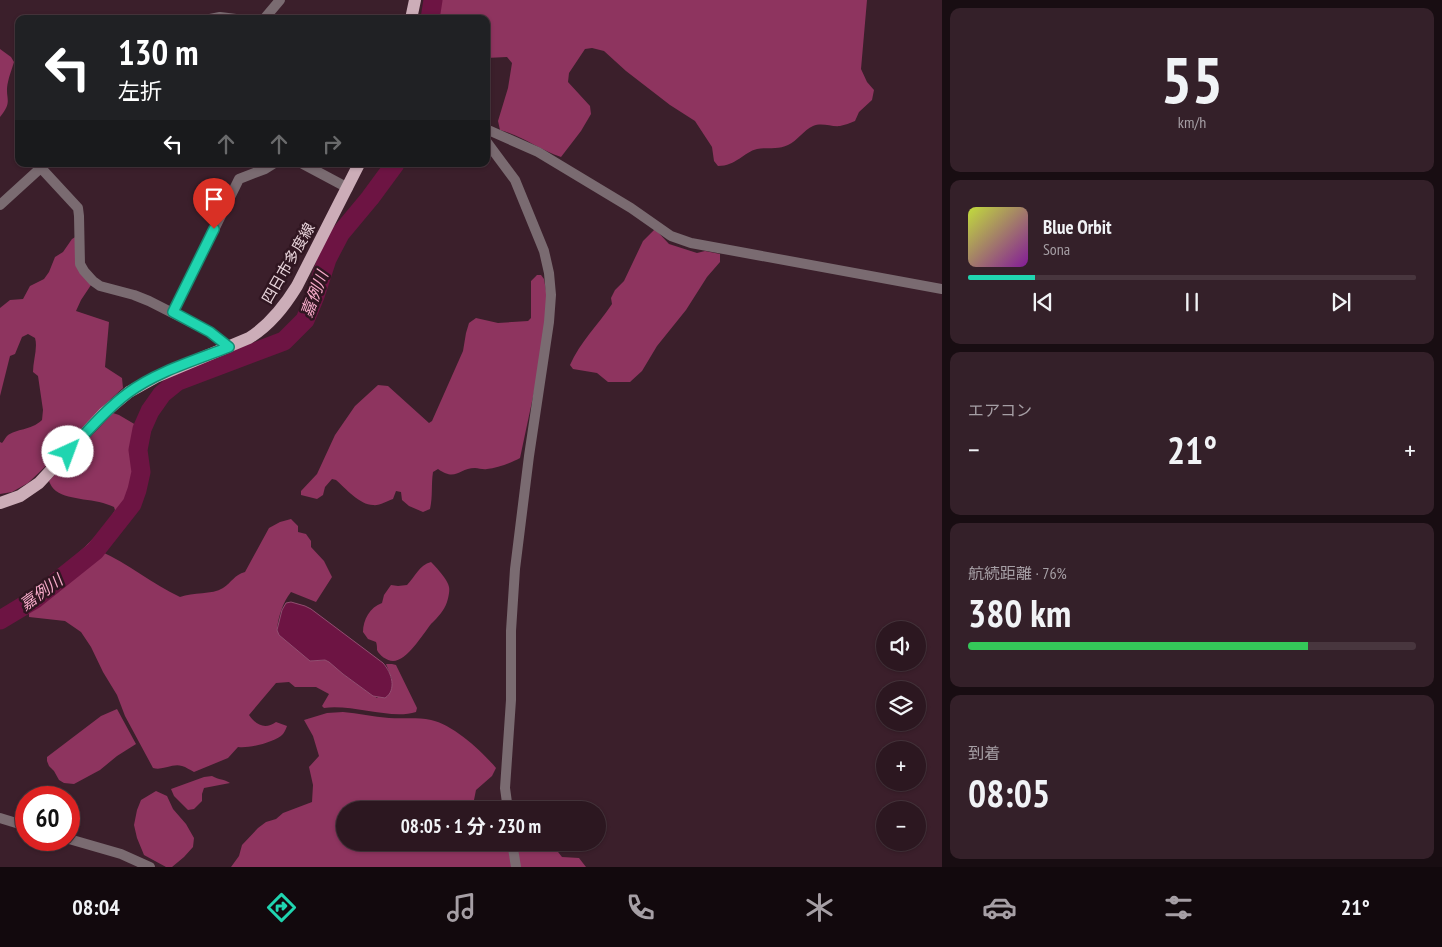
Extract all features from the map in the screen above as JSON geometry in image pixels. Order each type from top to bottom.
[{"type":"main road","points":[[412,15],[415,0]]},
{"type":"main road","name":"四日市多度線","points":[[0,503],[20,496],[38,483],[104,413],[129,392],[156,377],[249,338],[271,322],[297,286],[358,167]]},
{"type":"street","points":[[267,15],[280,0]]},
{"type":"street","points":[[490,131],[538,152],[631,208],[671,236],[691,244],[942,289]]},
{"type":"street","points":[[490,146],[515,180],[544,251],[551,295],[549,322],[514,569],[511,631],[511,700],[504,788],[506,801]]},
{"type":"street","points":[[0,205],[42,167]]},
{"type":"street","points":[[44,167],[78,208],[80,264],[93,281],[100,286],[149,300],[210,332],[229,347]]},
{"type":"street","points":[[173,312],[239,179],[268,167]]},
{"type":"street","points":[[309,167],[348,188]]},
{"type":"street","points":[[0,818],[15,823]]},
{"type":"street","points":[[80,842],[121,854],[150,867]]},
{"type":"street","points":[[513,851],[516,867]]},
{"type":"shaded area","points":[[439,0],[867,0],[861,69],[867,82],[874,90],[872,100],[859,112],[855,121],[840,126],[820,124],[813,126],[788,145],[757,149],[730,164],[718,166],[714,161],[712,147],[695,121],[670,105],[626,71],[604,51],[592,48],[585,49],[569,73],[568,82],[590,106],[591,114],[581,131],[561,157],[500,130],[498,121],[508,88],[512,63],[507,57],[490,58],[490,15],[435,15]]},
{"type":"shaded area","points":[[0,49],[11,57],[14,62],[7,88],[7,107],[0,117]]},
{"type":"shaded area","points":[[655,229],[669,244],[697,253],[705,251],[720,254],[720,262],[707,277],[686,310],[657,346],[642,371],[630,382],[608,382],[597,373],[573,369],[570,365],[574,357],[612,304],[611,298],[615,290],[624,281],[643,241]]},
{"type":"shaded area","points":[[77,236],[91,285],[76,311],[109,322],[105,367],[122,378],[123,388],[28,483],[12,492],[0,494],[0,442],[2,443],[11,433],[37,424],[42,420],[43,410],[38,376],[33,372],[36,342],[35,338],[28,334],[22,337],[15,354],[10,356],[0,396],[0,308],[10,300],[23,299],[30,286],[44,279],[55,257],[63,252],[72,239]]},
{"type":"shaded area","points":[[537,275],[541,275],[544,279],[548,302],[544,345],[520,458],[495,468],[475,468],[453,474],[444,473],[438,469],[433,472],[430,509],[423,512],[409,506],[402,500],[401,492],[396,491],[393,499],[373,505],[358,499],[336,480],[332,479],[325,487],[323,495],[317,499],[301,495],[301,491],[317,474],[335,435],[355,406],[378,385],[388,386],[429,423],[432,421],[463,351],[469,323],[476,318],[498,323],[528,321],[531,318],[531,281]]},
{"type":"shaded area","points":[[113,413],[136,425],[137,431],[135,444],[136,477],[128,504],[93,547],[53,578],[49,578],[93,538],[115,510],[114,507],[107,504],[62,494],[54,489],[49,481]]},
{"type":"shaded area","points":[[291,519],[298,526],[298,532],[306,534],[311,541],[311,547],[324,561],[332,577],[316,602],[291,592],[281,610],[277,630],[313,661],[325,660],[332,663],[343,674],[377,698],[392,679],[386,664],[396,665],[417,708],[416,712],[395,714],[347,708],[324,708],[322,706],[329,694],[316,687],[295,687],[289,682],[276,683],[249,715],[264,726],[276,722],[287,726],[279,737],[262,744],[238,747],[228,758],[194,772],[178,765],[160,769],[153,768],[125,716],[117,695],[81,632],[65,621],[29,617],[29,609],[78,572],[100,551],[180,597],[219,590],[238,575],[245,572],[269,528]]},
{"type":"shaded area","points":[[431,562],[448,584],[449,593],[446,605],[404,657],[393,661],[388,660],[378,652],[376,642],[368,639],[363,632],[364,623],[371,611],[382,603],[384,595],[391,585],[407,585],[420,568]]},
{"type":"shaded area","points":[[291,602],[311,609],[383,663],[392,681],[389,695],[385,698],[373,696],[329,662],[325,660],[310,661],[279,635],[277,630],[282,610],[286,603]]},
{"type":"shaded area","points":[[117,709],[136,744],[100,770],[74,784],[64,783],[59,780],[49,766],[47,757],[101,716]]},
{"type":"shaded area","points":[[343,712],[431,720],[457,732],[496,768],[492,776],[476,790],[474,801],[336,801],[336,851],[509,851],[512,867],[231,867],[239,856],[242,845],[258,828],[266,822],[276,819],[283,813],[312,802],[313,785],[309,767],[319,756],[313,736],[304,720],[327,713]]},
{"type":"shaded area","points":[[212,776],[230,783],[204,788],[202,801],[194,809],[188,810],[174,796],[171,789],[204,777]]},
{"type":"shaded area","points":[[156,791],[167,796],[173,809],[186,824],[194,838],[193,847],[172,867],[166,867],[144,855],[134,825],[141,800]]},
{"type":"shaded area","points":[[518,851],[557,851],[562,857],[579,858],[586,867],[520,867]]},
{"type":"waterway","name":"嘉例川","points":[[431,15],[433,0]]},
{"type":"waterway","name":"嘉例川","points":[[0,620],[35,599],[95,551],[132,504],[141,472],[138,450],[142,429],[150,411],[162,394],[178,381],[284,341],[305,320],[327,259],[340,234],[393,167]]},
{"type":"route","points":[[68,452],[104,413],[129,392],[156,377],[229,347],[210,332],[173,312],[214,229]]}]
